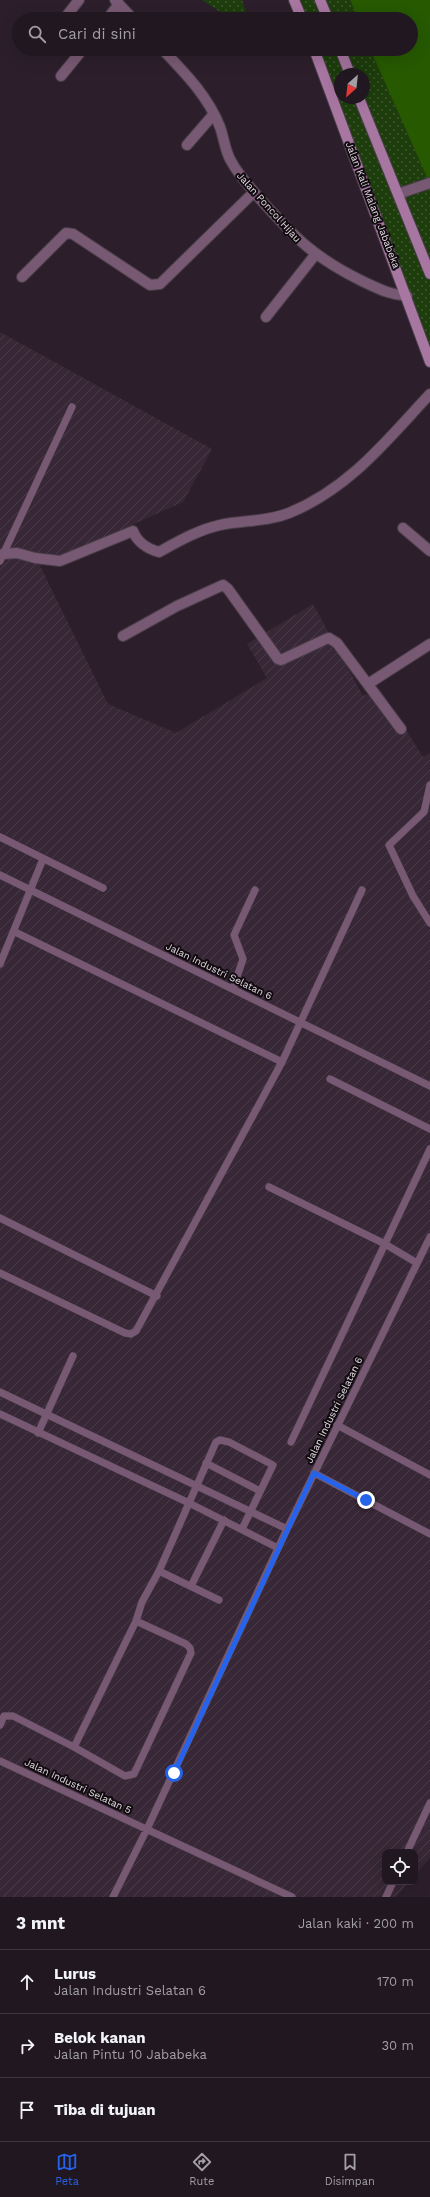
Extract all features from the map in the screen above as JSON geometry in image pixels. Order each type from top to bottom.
[{"type":"main road","points":[[294,0],[299,12]]},
{"type":"main road","points":[[320,0],[325,12]]},
{"type":"main road","name":"Jalan Kali Malang Jababeka","points":[[317,56],[407,296],[430,362]]},
{"type":"main road","points":[[343,56],[348,68]]},
{"type":"main road","points":[[361,104],[430,274]]},
{"type":"street","points":[[70,12],[79,0]]},
{"type":"street","points":[[111,12],[117,2],[126,12]]},
{"type":"street","points":[[61,76],[77,56]]},
{"type":"street","name":"Jalan Poncol Hijau","points":[[169,56],[195,84],[220,126],[230,160],[241,178],[299,241],[316,255],[342,271],[387,293],[407,296]]},
{"type":"street","points":[[187,145],[213,115]]},
{"type":"street","points":[[398,194],[430,182]]},
{"type":"street","points":[[22,277],[66,233],[73,234],[150,285],[160,284],[254,192]]},
{"type":"street","points":[[266,317],[316,255]]},
{"type":"street","points":[[2,558],[18,553],[35,558],[60,561],[133,531],[135,537],[148,548],[159,552],[196,532],[219,525],[247,520],[271,519],[290,513],[342,484],[366,463],[430,394]]},
{"type":"street","points":[[403,528],[430,551]]},
{"type":"street","points":[[123,636],[178,606],[223,585],[228,589],[276,658],[281,660],[329,638],[337,643],[401,729]]},
{"type":"street","points":[[368,684],[430,644]]},
{"type":"lane","points":[[2,558],[72,407]]},
{"type":"lane","points":[[430,784],[424,812],[388,845],[413,896],[430,923]]},
{"type":"lane","points":[[0,837],[43,860],[103,888]]},
{"type":"lane","points":[[0,964],[15,932],[30,890],[43,860]]},
{"type":"lane","points":[[0,884],[2,876]]},
{"type":"lane","name":"Jalan Industri Selatan 6","points":[[2,876],[430,1086]]},
{"type":"lane","points":[[233,989],[243,959],[234,934],[255,890]]},
{"type":"lane","points":[[0,1273],[125,1333],[131,1334],[136,1331],[157,1296],[302,1023],[362,890]]},
{"type":"lane","points":[[15,932],[282,1062]]},
{"type":"lane","points":[[330,1079],[430,1129]]},
{"type":"lane","points":[[291,1442],[430,1149]]},
{"type":"lane","points":[[269,1187],[385,1244],[417,1263]]},
{"type":"lane","points":[[0,1218],[157,1296]]},
{"type":"lane","name":"Jalan Industri Selatan 6","points":[[114,1897],[286,1529],[430,1237]]},
{"type":"lane","points":[[38,1433],[45,1414],[73,1356]]},
{"type":"lane","points":[[0,1392],[286,1529]]},
{"type":"lane","points":[[0,1414],[189,1503],[278,1548]]},
{"type":"lane","points":[[337,1425],[430,1475]]},
{"type":"lane","points":[[74,1747],[136,1621],[142,1602],[159,1571],[216,1442],[223,1440],[272,1464],[273,1467],[242,1529]]},
{"type":"lane","points":[[206,1463],[260,1491]]},
{"type":"lane","points":[[314,1473],[430,1534]]},
{"type":"lane","points":[[191,1586],[224,1520]]},
{"type":"lane","points":[[159,1571],[219,1600]]},
{"type":"lane","points":[[0,1725],[4,1716],[13,1716],[74,1747],[125,1776],[134,1774],[191,1653],[190,1648],[186,1644],[136,1621]]},
{"type":"lane","name":"Jalan Industri Selatan 5","points":[[0,1761],[292,1897]]},
{"type":"lane","points":[[408,1849],[430,1803]]},
{"type":"lane","points":[[386,1897],[392,1885]]},
{"type":"shaded area","points":[[202,0],[242,0],[246,12],[220,12]]},
{"type":"shaded area","points":[[294,0],[350,0],[355,12],[299,12]]},
{"type":"shaded area","points":[[350,0],[430,0],[430,184],[373,56],[418,56],[418,12],[355,12]]},
{"type":"shaded area","points":[[316,56],[373,56],[430,184],[430,362]]},
{"type":"shaded area","points":[[0,332],[212,449],[183,502],[40,566],[108,704],[176,733],[267,678],[247,644],[313,604],[363,696],[380,689],[423,757],[430,753],[430,1858],[418,1872],[418,1849],[382,1849],[382,1885],[406,1885],[396,1897],[0,1897]]},
{"type":"route","points":[[174,1773],[286,1529],[314,1473],[366,1500]]}]
